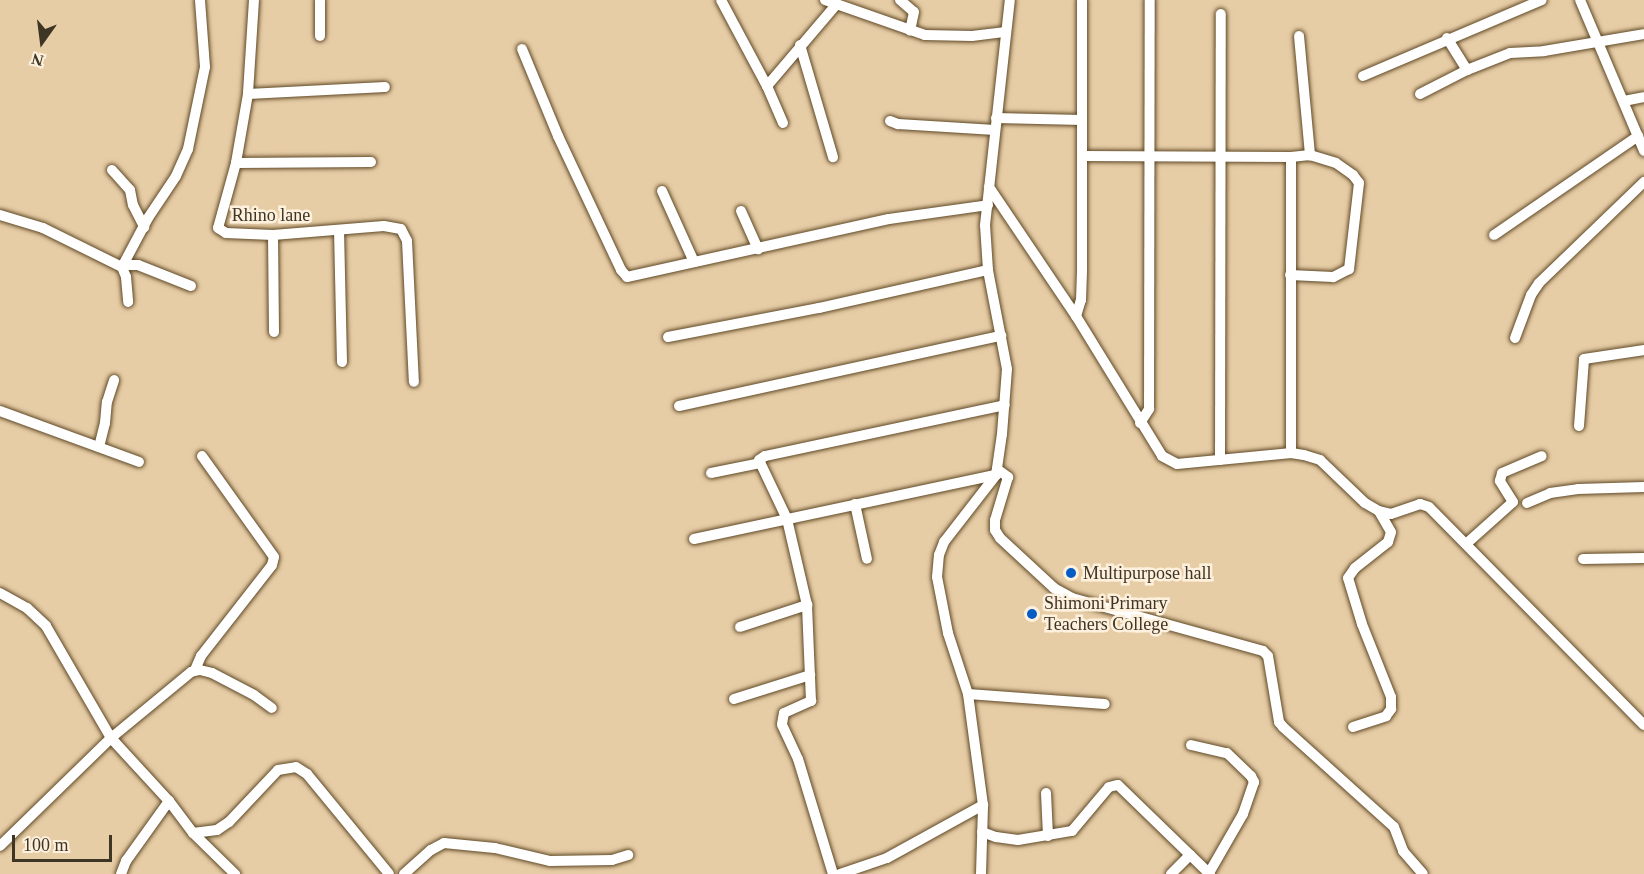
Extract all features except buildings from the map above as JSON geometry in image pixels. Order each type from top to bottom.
[{"type":"street","points":[[128,302],[122,266],[176,176],[191,137],[205,67],[200,0]]},
{"type":"street","name":"Rhino lane","points":[[254,0],[248,94],[236,163],[219,228],[226,233],[273,234],[384,226],[401,229],[405,233],[414,382]]},
{"type":"street","points":[[320,0],[320,36]]},
{"type":"street","points":[[720,0],[767,86],[783,123]]},
{"type":"street","points":[[825,0],[910,31],[949,36],[1006,32]]},
{"type":"street","points":[[900,0],[914,12],[910,31]]},
{"type":"street","points":[[981,874],[983,804],[968,694],[942,609],[938,565],[944,542],[996,472],[1005,405],[1007,369],[988,270],[985,225],[1010,0]]},
{"type":"street","points":[[1076,316],[1081,300],[1082,0]]},
{"type":"street","points":[[1140,423],[1149,409],[1150,0]]},
{"type":"street","points":[[1363,76],[1447,38],[1542,0]]},
{"type":"street","points":[[1580,0],[1644,152]]},
{"type":"street","points":[[767,86],[836,4]]},
{"type":"street","points":[[1220,460],[1221,14]]},
{"type":"street","points":[[1420,94],[1467,70],[1510,53],[1544,51],[1596,40],[1644,34]]},
{"type":"street","points":[[1299,36],[1310,154]]},
{"type":"street","points":[[1447,38],[1467,70]]},
{"type":"street","points":[[800,45],[833,157]]},
{"type":"street","points":[[522,49],[558,136],[624,274],[632,276],[889,219],[988,206]]},
{"type":"street","points":[[248,94],[385,87]]},
{"type":"street","points":[[1624,101],[1644,98]]},
{"type":"street","points":[[996,118],[1082,120]]},
{"type":"street","points":[[890,121],[906,125],[995,130]]},
{"type":"street","points":[[1494,235],[1638,136]]},
{"type":"street","points":[[1082,156],[1291,157],[1310,154],[1336,163],[1353,175],[1359,183],[1352,260],[1349,269],[1339,276],[1290,275]]},
{"type":"street","points":[[1291,157],[1292,453]]},
{"type":"street","points":[[236,163],[371,162]]},
{"type":"street","points":[[112,170],[130,190],[133,205],[144,227]]},
{"type":"street","points":[[1515,338],[1531,295],[1539,283],[1644,182]]},
{"type":"street","points":[[989,188],[1076,316],[1156,450],[1177,464],[1292,453],[1320,460],[1365,503],[1379,511],[1391,514],[1414,505],[1425,505],[1644,725]]},
{"type":"street","points":[[662,191],[694,262]]},
{"type":"street","points":[[741,211],[758,249]]},
{"type":"street","points":[[0,215],[43,228],[122,266],[138,265],[191,286]]},
{"type":"street","points":[[339,230],[342,362]]},
{"type":"street","points":[[273,234],[274,332]]},
{"type":"street","points":[[668,337],[819,308],[988,270]]},
{"type":"street","points":[[679,405],[1001,336]]},
{"type":"street","points":[[1579,426],[1584,359],[1644,350]]},
{"type":"street","points":[[99,447],[107,402],[114,380]]},
{"type":"street","points":[[833,874],[798,759],[782,724],[784,713],[811,701],[807,605],[787,519],[760,463],[761,458],[1005,405]]},
{"type":"street","points":[[0,411],[139,462]]},
{"type":"street","points":[[0,846],[111,738],[195,670],[201,656],[272,565],[274,557],[202,456]]},
{"type":"street","points":[[1466,544],[1513,502],[1500,481],[1502,473],[1542,456]]},
{"type":"street","points":[[711,473],[760,463]]},
{"type":"street","points":[[694,539],[996,472],[1008,477],[995,520],[995,530],[1000,538],[1054,588],[1072,598],[1263,651],[1269,663],[1279,722],[1394,827],[1403,851],[1423,874]]},
{"type":"street","points":[[1527,503],[1550,493],[1578,489],[1644,487]]},
{"type":"street","points":[[855,504],[867,558]]},
{"type":"street","points":[[1353,727],[1386,716],[1391,709],[1390,698],[1362,624],[1348,578],[1355,568],[1388,542],[1391,532],[1379,511]]},
{"type":"street","points":[[1583,559],[1644,558]]},
{"type":"street","points":[[0,593],[27,608],[46,626],[111,738],[169,801],[194,833],[235,874]]},
{"type":"street","points":[[740,627],[807,605]]},
{"type":"street","points":[[195,670],[212,673],[254,695],[272,708]]},
{"type":"street","points":[[734,699],[810,675]]},
{"type":"street","points":[[968,694],[1105,704]]},
{"type":"street","points":[[982,832],[1007,840],[1048,837],[1074,830],[1109,787],[1114,784],[1121,786],[1210,874],[1244,814],[1254,782],[1251,776],[1227,753],[1191,745]]},
{"type":"street","points":[[194,833],[205,833],[223,826],[278,770],[296,767],[307,774],[389,874]]},
{"type":"street","points":[[1046,792],[1048,837]]},
{"type":"street","points":[[121,874],[126,861],[169,801]]},
{"type":"street","points":[[840,874],[887,858],[983,804]]},
{"type":"street","points":[[404,874],[431,850],[444,843],[495,848],[550,861],[612,860],[628,855]]},
{"type":"street","points":[[1170,874],[1190,855]]},
{"type":"place","name":"Multipurpose hall","points":[[1071,573]]},
{"type":"place","name":"Shimoni Primary Teachers College","points":[[1032,614]]}]
